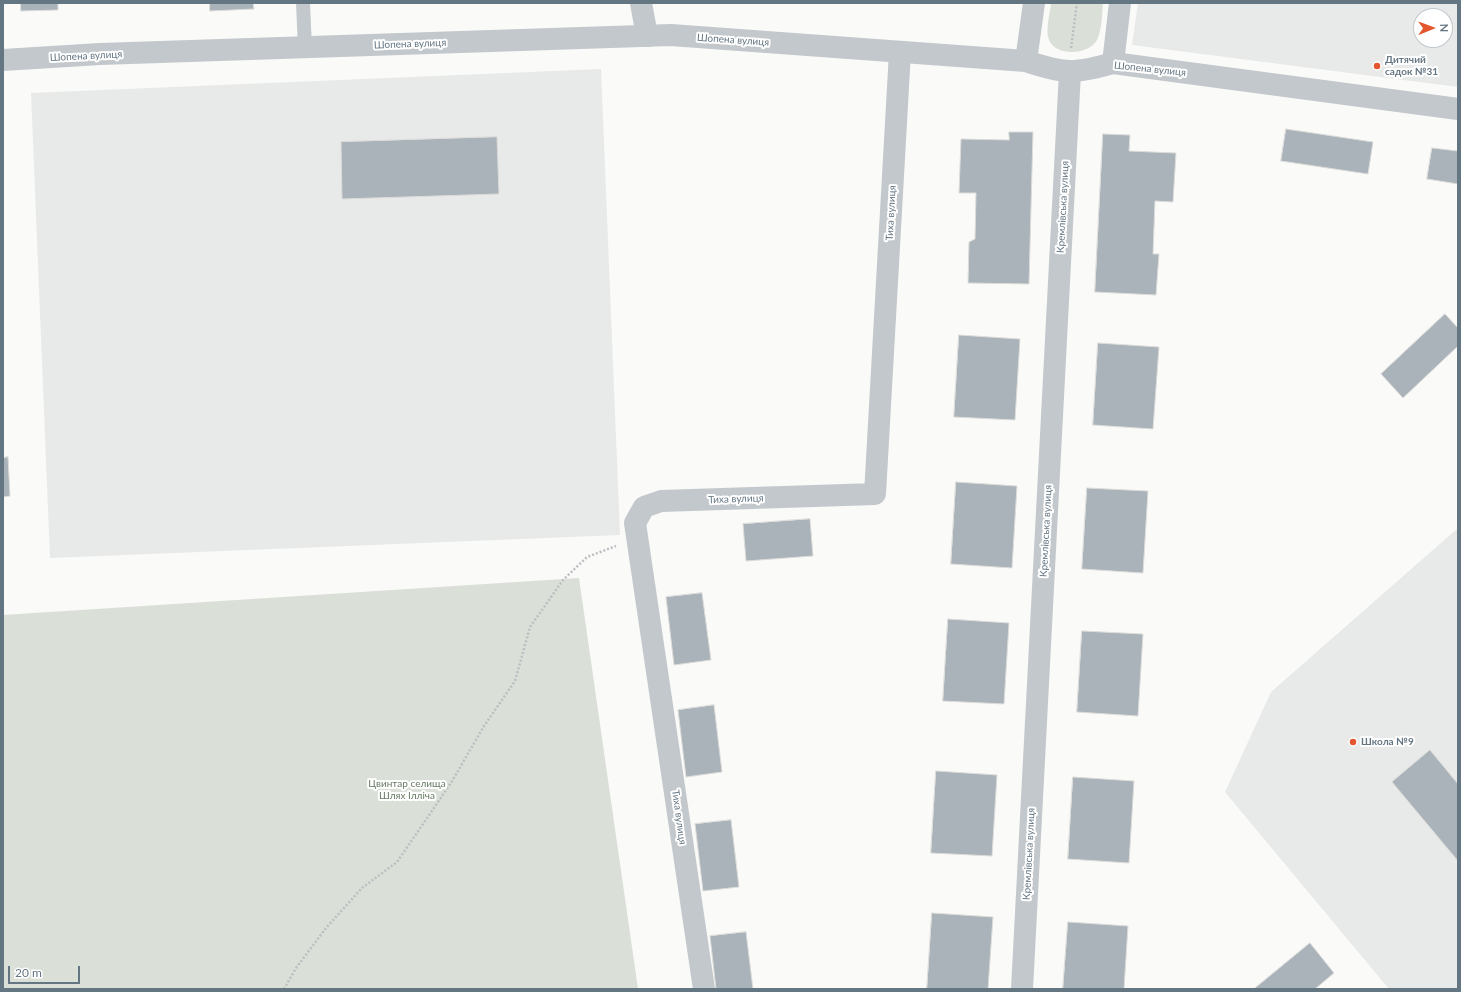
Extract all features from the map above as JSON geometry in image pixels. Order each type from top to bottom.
[{"type":"street","points":[[641,3],[647,36]]},
{"type":"street","points":[[1026,61],[1034,3]]},
{"type":"street","points":[[1113,63],[1120,3]]},
{"type":"street","name":"Шопена вулиця","points":[[3,60],[100,54],[671,35],[1026,61],[1046,68],[1070,72],[1090,70],[1113,63],[1458,109]]},
{"type":"street","name":"Тиха вулиця","points":[[704,989],[635,523],[644,507],[661,501],[875,494],[900,52]]},
{"type":"street","name":"Кремлівська вулиця","points":[[1022,989],[1070,72]]},
{"type":"lane","points":[[303,3],[305,48]]},
{"type":"path","points":[[1070,72],[1077,3]]},
{"type":"path","points":[[284,989],[296,968],[326,928],[362,888],[397,862],[451,783],[484,726],[516,681],[530,627],[563,580],[587,557],[638,537]]},
{"type":"shaded area","name":"Дитячий садок №31","points":[[1138,3],[1458,3],[1458,87],[1132,45]]},
{"type":"shaded area","points":[[601,69],[620,535],[50,558],[31,93]]},
{"type":"shaded area","name":"Школа №9","points":[[1458,528],[1458,989],[1389,989],[1225,792],[1271,692]]},
{"type":"green space","points":[[1051,3],[1103,3],[1100,32],[1093,45],[1087,49],[1073,52],[1058,49],[1053,45],[1049,40],[1047,32]]},
{"type":"green space","name":"Цвинтар селища Шлях Ілліча","points":[[579,578],[638,989],[3,989],[3,615]]},
{"type":"building","points":[[21,3],[58,3],[58,10],[21,11]]},
{"type":"building","points":[[210,3],[253,3],[254,9],[210,11]]},
{"type":"building","points":[[1286,129],[1373,142],[1368,174],[1281,161]]},
{"type":"building","points":[[1009,132],[1033,132],[1029,284],[968,283],[969,242],[975,239],[976,193],[959,193],[961,139],[1009,140]]},
{"type":"building","points":[[1103,134],[1130,135],[1129,151],[1176,153],[1173,202],[1155,201],[1153,254],[1159,254],[1156,295],[1095,292]]},
{"type":"building","points":[[497,137],[499,194],[342,199],[341,142]]},
{"type":"building","points":[[1432,148],[1458,151],[1458,184],[1427,179]]},
{"type":"building","points":[[1445,314],[1458,328],[1458,346],[1403,398],[1381,374]]},
{"type":"building","points":[[959,335],[1020,339],[1015,420],[954,417]]},
{"type":"building","points":[[1098,343],[1159,347],[1153,429],[1093,425]]},
{"type":"building","points":[[8,457],[10,496],[3,497],[3,458]]},
{"type":"building","points":[[956,482],[1017,486],[1012,568],[951,564]]},
{"type":"building","points":[[1087,488],[1148,491],[1143,573],[1082,569]]},
{"type":"building","points":[[810,519],[813,556],[746,561],[743,524]]},
{"type":"building","points":[[702,593],[711,660],[674,665],[666,597]]},
{"type":"building","points":[[948,619],[1009,623],[1004,704],[943,701]]},
{"type":"building","points":[[1082,631],[1143,634],[1138,716],[1077,712]]},
{"type":"building","points":[[714,705],[722,772],[686,777],[678,710]]},
{"type":"building","points":[[1430,750],[1458,784],[1458,861],[1392,782]]},
{"type":"building","points":[[936,771],[997,775],[992,856],[931,853]]},
{"type":"building","points":[[1073,777],[1134,781],[1129,863],[1068,859]]},
{"type":"building","points":[[731,820],[739,887],[703,891],[695,824]]},
{"type":"building","points":[[932,913],[993,917],[988,989],[927,989]]},
{"type":"building","points":[[1068,922],[1128,926],[1124,989],[1063,989]]},
{"type":"building","points":[[746,932],[753,989],[716,989],[710,936]]},
{"type":"building","points":[[1310,943],[1334,973],[1315,989],[1254,989]]},
{"type":"place","name":"Дитячий садок №31","points":[[1377,66]]},
{"type":"place","name":"Школа №9","points":[[1353,742]]}]
